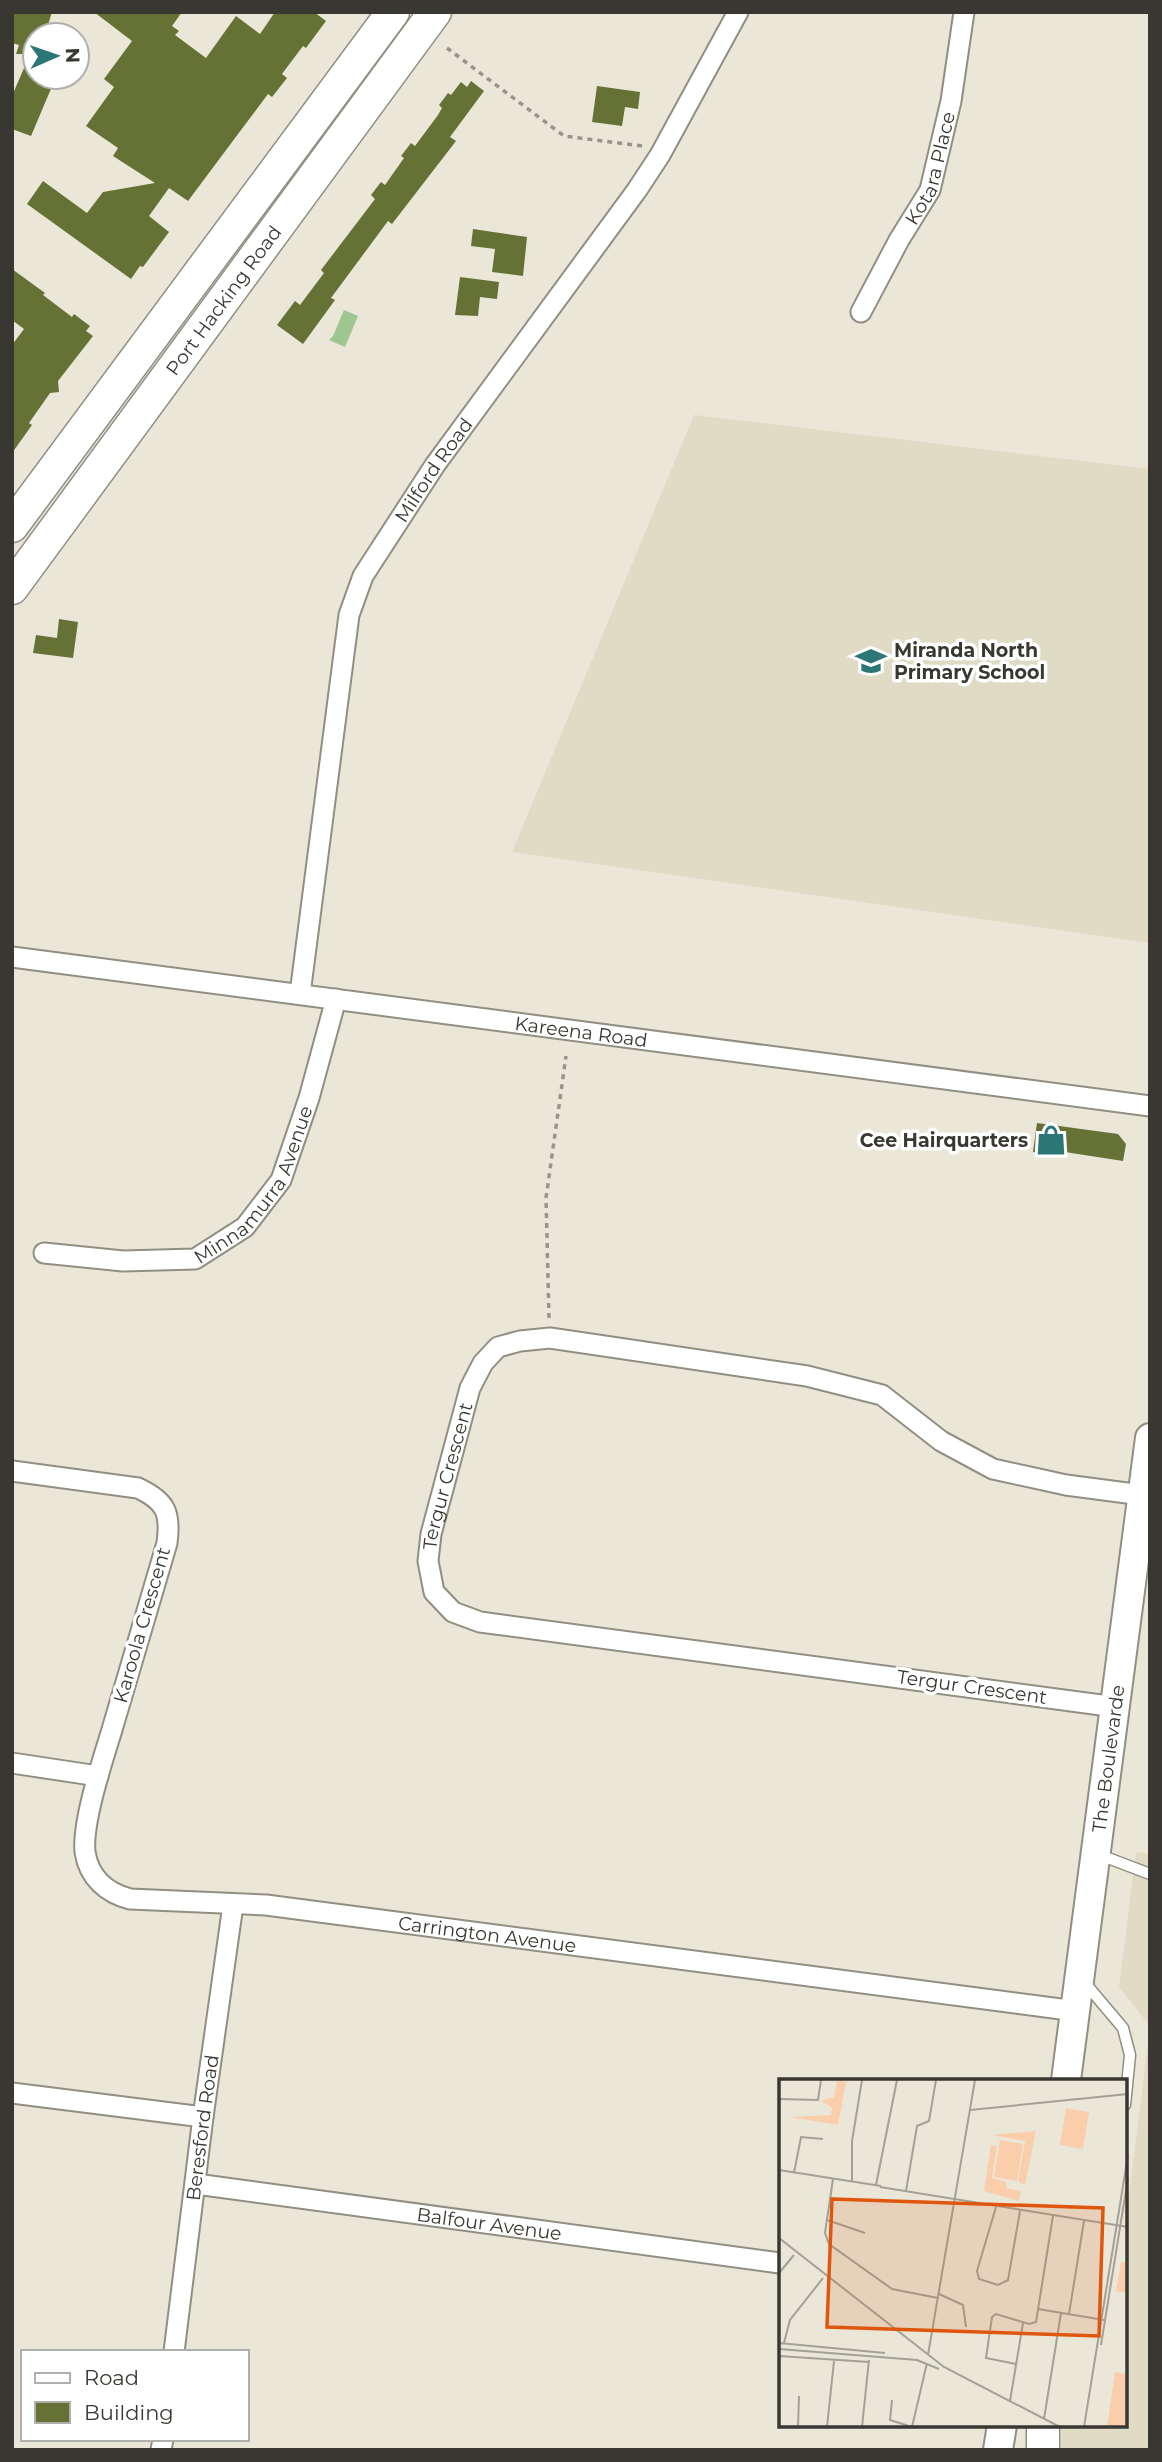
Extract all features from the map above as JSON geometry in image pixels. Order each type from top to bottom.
[{"type":"main road","name":"Port Hacking Road","points":[[12,526],[393,12]]},
{"type":"main road","name":"Port Hacking Road","points":[[12,588],[435,12]]},
{"type":"main road","name":"The Boulevarde","points":[[1066,2079],[1150,1438]]},
{"type":"main road","points":[[998,2450],[1002,2427]]},
{"type":"main road","points":[[1030,2450],[1033,2427]]},
{"type":"main road","points":[[1043,2427],[1043,2450]]},
{"type":"street","name":"Milford Road","points":[[300,993],[349,615],[362,576],[435,464],[637,190],[660,155],[738,12]]},
{"type":"street","name":"Kotara Place","points":[[861,312],[930,190],[951,101],[964,12]]},
{"type":"street","name":"Kareena Road","points":[[12,957],[1150,1106]]},
{"type":"street","name":"Minnamurra Avenue","points":[[44,1253],[123,1261],[195,1259],[245,1227],[281,1180],[309,1098],[336,999]]},
{"type":"street","name":"Tergur Crescent","points":[[1115,1707],[480,1622],[453,1612],[434,1592],[428,1562],[431,1534],[470,1388],[483,1363],[498,1347],[520,1341],[550,1338],[807,1376],[882,1395],[941,1441],[993,1469],[1066,1485],[1142,1495]]},
{"type":"street","name":"Karoola Crescent","points":[[12,1471],[138,1488],[154,1495],[166,1510],[170,1525],[167,1544],[98,1776]]},
{"type":"street","points":[[12,1763],[98,1776]]},
{"type":"street","name":"Carrington Avenue","points":[[98,1776],[85,1851],[89,1866],[99,1883],[114,1895],[130,1899],[266,1905],[1076,2011]]},
{"type":"street","name":"Beresford Road","points":[[174,2350],[233,1905]]},
{"type":"street","points":[[12,2093],[203,2117]]},
{"type":"street","name":"Balfour Avenue","points":[[196,2184],[779,2263]]},
{"type":"lane","points":[[1096,1854],[1150,1874]]},
{"type":"lane","points":[[1079,1978],[1123,2028],[1130,2055],[1127,2085]]},
{"type":"path","points":[[447,48],[564,136],[643,146],[660,155]]},
{"type":"path","points":[[550,1338],[546,1198],[566,1056]]},
{"type":"shaded area","points":[[344,310],[358,316],[345,347],[329,340]]},
{"type":"shaded area","name":"Miranda North Primary School","points":[[694,415],[1150,469],[1149,943],[512,852]]},
{"type":"shaded area","points":[[1136,1852],[1150,1854],[1150,2026],[1119,1987]]},
{"type":"shaded area","points":[[1150,2029],[1150,2450],[1061,2450],[1062,2427],[1127,2427],[1127,2209]]},
{"type":"building","points":[[12,12],[52,12],[49,21],[21,21],[21,54],[16,54],[19,45],[12,43]]},
{"type":"building","points":[[94,12],[182,12],[172,26],[179,31],[175,35],[206,58],[236,16],[260,34],[275,12],[314,12],[326,21],[282,74],[287,78],[272,97],[268,94],[188,201],[169,188],[149,216],[169,232],[131,279],[27,204],[43,181],[87,213],[103,192],[155,183],[113,156],[118,148],[86,126],[114,87],[104,79],[132,41]]},
{"type":"building","points":[[21,75],[21,91],[50,91],[31,136],[12,129],[12,96]]},
{"type":"building","points":[[471,81],[484,91],[450,137],[456,141],[392,224],[388,221],[331,298],[335,300],[303,344],[277,325],[295,301],[300,305],[324,273],[321,270],[375,199],[371,195],[381,182],[385,185],[411,143],[415,146],[438,115],[442,108],[439,105],[448,93],[451,95],[461,82],[467,87]]},
{"type":"building","points":[[597,86],[640,92],[638,109],[625,107],[622,126],[592,122]]},
{"type":"building","points":[[473,229],[527,237],[523,276],[492,272],[495,249],[471,246]]},
{"type":"building","points":[[12,269],[72,317],[74,314],[90,326],[86,331],[93,336],[58,381],[59,392],[50,393],[12,453],[12,345],[24,329],[12,320]]},
{"type":"building","points":[[460,277],[499,282],[497,299],[480,297],[478,316],[455,315]]},
{"type":"building","points":[[59,619],[78,622],[73,658],[33,653],[36,635],[57,638]]},
{"type":"building","points":[[1037,1123],[1118,1134],[1126,1144],[1123,1161],[1065,1152],[1064,1157],[1033,1152]]},
{"type":"place","name":"Miranda North Primary School","points":[[871,661]]},
{"type":"place","name":"Cee Hairquarters","points":[[1051,1140]]}]
